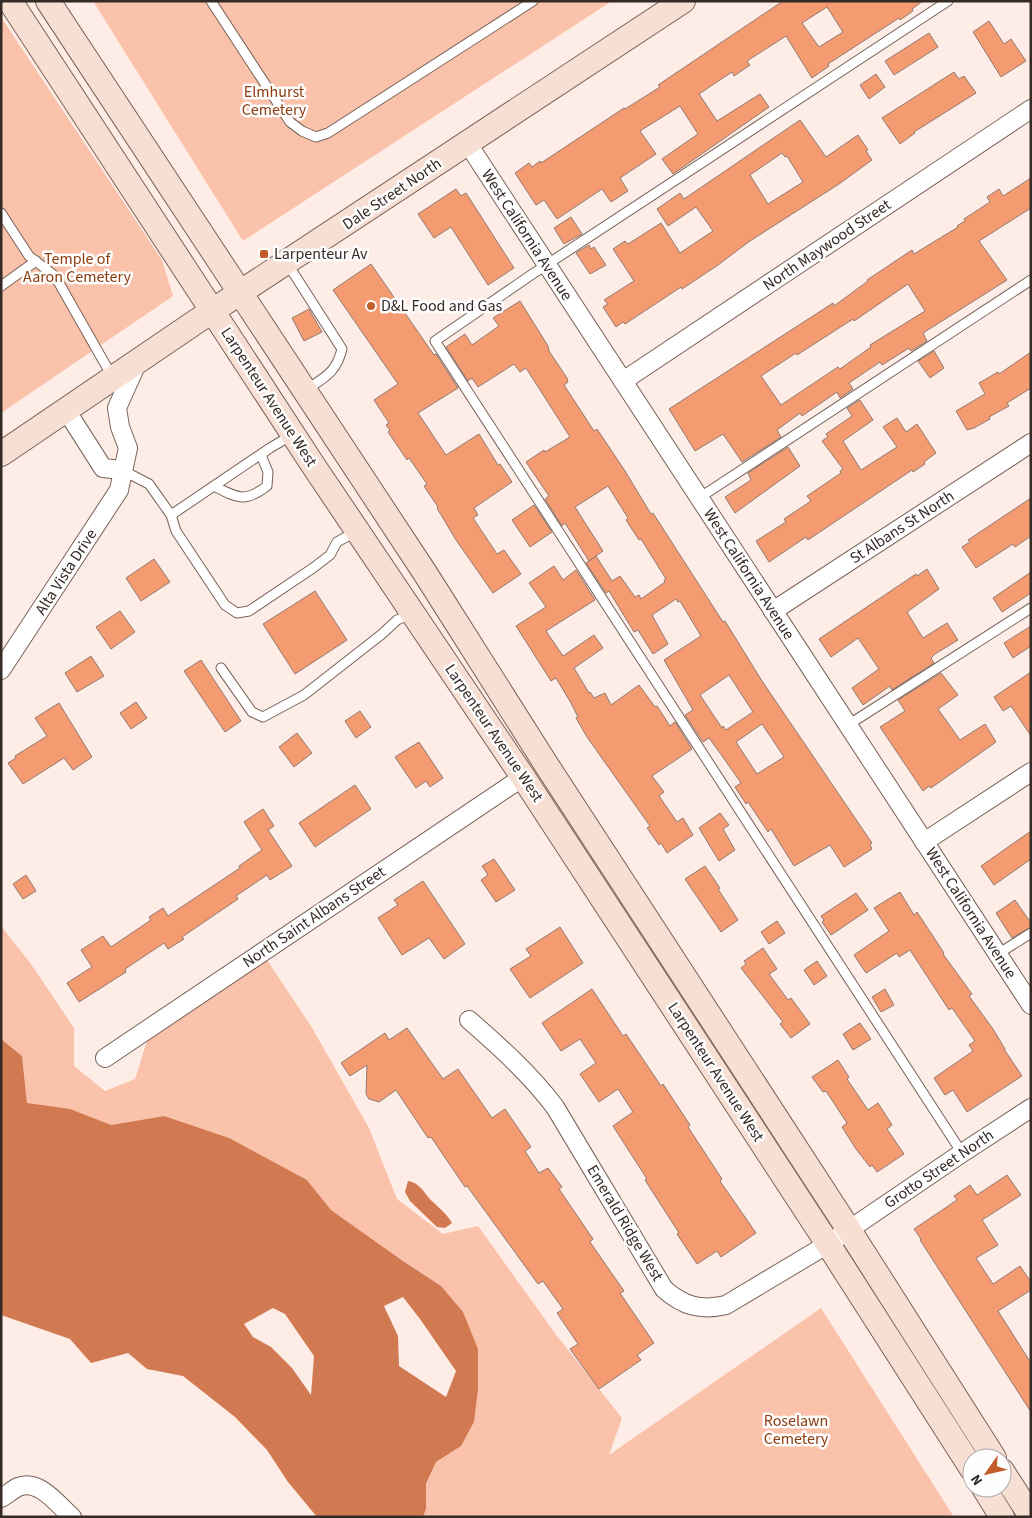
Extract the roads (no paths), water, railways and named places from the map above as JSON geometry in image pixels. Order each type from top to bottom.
[{"type":"main road","name":"Larpenteur Avenue West","points":[[10,1],[293,434],[523,777],[828,1244],[962,1453]]},
{"type":"main road","name":"Larpenteur Avenue West","points":[[48,1],[426,573],[549,770],[849,1230],[988,1448]]},
{"type":"main road","name":"Dale Street North","points":[[1,454],[213,311],[683,1]]},
{"type":"main road","points":[[1012,1487],[1031,1516]]},
{"type":"main road","points":[[990,1498],[1002,1517]]},
{"type":"street","name":"North Maywood Street","points":[[623,380],[1031,109]]},
{"type":"street","name":"West California Avenue","points":[[468,144],[1031,1005]]},
{"type":"street","name":"Alta Vista Drive","points":[[1,670],[119,490],[128,448],[120,426],[117,408],[138,361]]},
{"type":"street","points":[[66,410],[103,468],[122,470]]},
{"type":"street","name":"St Albans St North","points":[[774,611],[1031,443]]},
{"type":"street","points":[[924,842],[1031,772]]},
{"type":"street","name":"North Saint Albans Street","points":[[105,1058],[523,777]]},
{"type":"street","name":"Emerald Ridge West","points":[[469,1020],[508,1054],[535,1081],[555,1107],[658,1281],[674,1298],[686,1305],[699,1308],[713,1308],[726,1305],[849,1230]]},
{"type":"street","name":"Grotto Street North","points":[[849,1230],[1031,1108]]},
{"type":"street","points":[[1,1498],[19,1486],[30,1485],[38,1487],[72,1517]]},
{"type":"lane","points":[[211,1],[290,122],[302,131],[316,136],[328,132],[534,1]]},
{"type":"lane","points":[[948,1],[434,341],[962,1153]]},
{"type":"lane","points":[[1,213],[29,256],[55,276],[113,378]]},
{"type":"lane","points":[[1,286],[36,261]]},
{"type":"lane","points":[[287,263],[342,349],[339,362],[331,372],[306,390]]},
{"type":"lane","points":[[699,498],[1031,280]]},
{"type":"lane","points":[[171,514],[293,434]]},
{"type":"lane","points":[[214,486],[234,497],[247,498],[257,494],[267,486],[268,472],[261,455]]},
{"type":"lane","points":[[122,470],[149,484],[171,514],[176,531],[225,605],[237,612],[249,611],[330,555],[337,542],[358,531]]},
{"type":"lane","points":[[848,726],[1031,608]]},
{"type":"lane","points":[[220,668],[252,712],[263,717],[304,695],[397,620],[414,613]]},
{"type":"lane","points":[[998,954],[1031,933]]},
{"type":"place","name":"Larpenteur Av","points":[[264,254]]},
{"type":"place","name":"D&L Food and Gas","points":[[371,306]]},
{"type":"park label","name":"Elmhurst Cemetery","points":[[274,101]]},
{"type":"park label","name":"Temple of Aaron Cemetery","points":[[77,268]]},
{"type":"park label","name":"Roselawn Cemetery","points":[[796,1430]]}]
